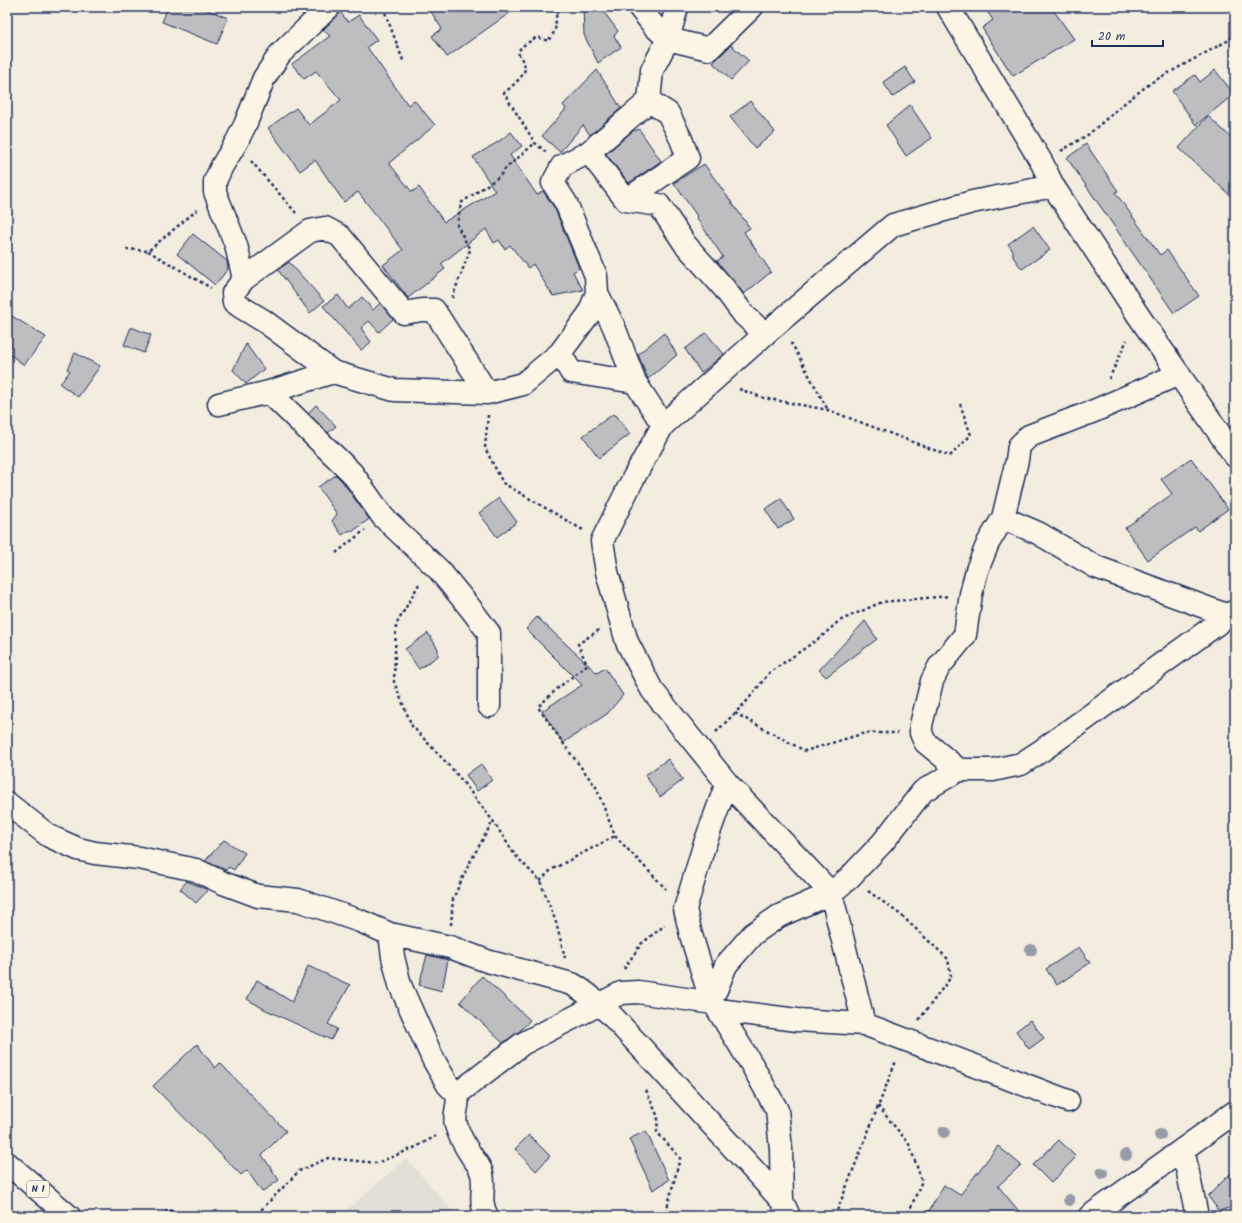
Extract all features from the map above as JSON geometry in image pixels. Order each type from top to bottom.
[{"type":"main road","points":[[244,279],[236,245],[215,192],[215,181],[245,125],[264,78],[280,54],[329,7]]},
{"type":"main road","points":[[639,7],[654,26],[668,39],[709,49],[752,7]]},
{"type":"main road","points":[[664,425],[635,382],[614,327],[597,293],[596,276],[566,203],[553,183],[562,166],[589,152],[649,101],[652,70],[668,39],[677,7]]},
{"type":"main road","points":[[948,7],[1042,163],[1053,186],[1138,316],[1235,456]]},
{"type":"main road","points":[[626,200],[688,158],[682,139],[668,113],[649,101]]},
{"type":"main road","points":[[589,152],[626,200],[659,205],[685,244],[724,288],[744,315],[765,334]]},
{"type":"main road","points":[[864,1024],[831,893],[727,783],[652,690],[628,642],[607,572],[602,541],[634,477],[664,425],[765,334],[893,225],[972,202],[1053,186]]},
{"type":"main road","points":[[487,393],[434,310],[404,313],[340,236],[325,228],[310,231],[244,279],[234,294],[234,302],[240,307],[264,321],[332,372],[394,390],[487,393],[523,384],[560,354],[589,314],[597,293]]},
{"type":"main road","points":[[560,354],[571,372],[635,382]]},
{"type":"main road","points":[[219,404],[269,392],[332,372]]},
{"type":"main road","points":[[959,770],[925,742],[921,733],[921,725],[932,681],[939,667],[966,635],[971,594],[977,570],[988,543],[1003,518],[1019,446],[1029,436],[1094,411],[1179,374]]},
{"type":"main road","points":[[269,392],[352,473],[383,517],[439,570],[472,609],[489,633],[489,706]]},
{"type":"main road","points":[[1003,518],[1038,533],[1096,567],[1232,613]]},
{"type":"main road","points":[[714,1003],[716,990],[726,966],[753,934],[779,916],[831,893],[850,878],[883,842],[923,791],[959,770],[993,770],[1020,764],[1041,751],[1232,613]]},
{"type":"main road","points":[[727,783],[704,846],[685,909],[691,935],[714,1003],[752,1065],[777,1110],[785,1208]]},
{"type":"main road","points":[[7,803],[49,836],[78,849],[95,854],[139,858],[196,870],[223,883],[258,896],[298,900],[360,921],[390,934],[450,947],[487,962],[572,984],[600,1004],[785,1208]]},
{"type":"main road","points":[[390,934],[393,957],[400,985],[433,1059],[448,1085],[457,1094],[458,1098],[455,1114],[456,1124],[470,1155],[481,1169],[483,1176],[482,1203],[487,1216]]},
{"type":"main road","points":[[457,1094],[522,1044],[621,993],[638,992],[714,1003],[797,1020],[864,1024],[1068,1101]]},
{"type":"main road","points":[[1090,1216],[1235,1113]]},
{"type":"main road","points":[[1183,1149],[1197,1216]]},
{"type":"main road","name":"N 1","points":[[7,1163],[69,1216]]},
{"type":"path","points":[[384,7],[404,63]]},
{"type":"path","points":[[557,7],[554,31],[548,41],[537,37],[521,47],[518,53],[525,66],[525,70],[521,77],[504,93],[535,143],[562,166]]},
{"type":"path","points":[[1042,163],[1089,134],[1122,105],[1152,82],[1229,40],[1235,34]]},
{"type":"path","points":[[236,143],[310,231]]},
{"type":"path","points":[[443,322],[470,250],[457,225],[461,203],[500,176],[505,169],[535,143]]},
{"type":"path","points":[[148,251],[197,210],[215,192]]},
{"type":"path","points":[[126,249],[148,251],[234,302]]},
{"type":"path","points":[[1094,411],[1138,316]]},
{"type":"path","points":[[765,334],[792,344],[828,410]]},
{"type":"path","points":[[714,379],[764,398],[828,410],[950,456],[971,435],[960,404]]},
{"type":"path","points":[[487,393],[488,417],[485,448],[503,483],[602,541]]},
{"type":"path","points":[[336,553],[383,517]]},
{"type":"path","points":[[439,570],[420,582],[396,625],[394,682],[412,726],[456,772],[493,821],[515,854],[540,881],[556,922],[572,984]]},
{"type":"path","points":[[699,748],[747,701],[768,673],[821,637],[839,621],[882,602],[971,594]]},
{"type":"path","points":[[623,971],[641,944],[685,909],[615,836],[596,787],[538,707],[586,665],[578,644],[602,629],[628,642]]},
{"type":"path","points":[[735,713],[805,751],[865,733],[921,733]]},
{"type":"path","points":[[450,947],[453,899],[469,864],[493,821]]},
{"type":"path","points":[[540,881],[551,870],[615,836]]},
{"type":"path","points":[[644,1084],[658,1117],[657,1132],[680,1158],[665,1216]]},
{"type":"path","points":[[878,1105],[909,1144],[922,1181],[907,1216]]},
{"type":"path","points":[[251,1216],[260,1211],[299,1171],[328,1158],[377,1163],[416,1147],[456,1124]]},
{"type":"path","points":[[161,1216],[169,1209],[176,1216]]},
{"type":"shaded area","points":[[406,1158],[457,1216],[340,1216]]},
{"type":"building","points":[[168,7],[200,7],[228,18],[217,44],[162,22]]},
{"type":"building","points":[[293,7],[311,7],[303,15]]},
{"type":"building","points":[[428,7],[518,7],[447,57],[432,36],[442,29]]},
{"type":"building","points":[[583,7],[600,7],[618,31],[614,36],[621,47],[598,63],[584,35]]},
{"type":"building","points":[[984,7],[1051,7],[1074,39],[1013,76],[982,28],[993,20]]},
{"type":"building","points":[[340,12],[348,22],[359,15],[377,40],[367,47],[408,105],[414,100],[435,125],[389,163],[412,192],[419,187],[444,222],[495,191],[473,157],[498,142],[511,132],[522,146],[510,155],[537,195],[543,191],[555,209],[579,268],[573,272],[583,290],[553,296],[533,264],[528,268],[510,245],[505,249],[499,240],[494,243],[486,229],[441,264],[445,269],[408,298],[383,265],[403,250],[358,192],[344,202],[315,160],[300,171],[268,128],[296,108],[309,125],[341,100],[316,71],[304,79],[292,64],[330,36],[323,30]]},
{"type":"building","points":[[731,45],[749,61],[731,80],[713,63]]},
{"type":"building","points":[[905,67],[915,82],[893,97],[883,82]]},
{"type":"building","points":[[597,70],[621,108],[590,135],[583,125],[560,152],[542,136],[566,109],[563,105]]},
{"type":"building","points":[[1215,70],[1234,94],[1196,125],[1172,91],[1195,75],[1200,82]]},
{"type":"building","points":[[750,101],[775,132],[755,148],[730,117]]},
{"type":"building","points":[[910,105],[932,138],[906,156],[886,125]]},
{"type":"building","points":[[1208,116],[1235,141],[1235,200],[1179,148]]},
{"type":"building","points":[[639,129],[661,161],[629,183],[606,154],[634,130]]},
{"type":"building","points":[[1086,144],[1118,191],[1115,192],[1160,255],[1167,250],[1199,296],[1174,313],[1067,158]]},
{"type":"building","points":[[704,164],[750,228],[744,232],[771,272],[744,294],[717,261],[723,257],[674,183]]},
{"type":"building","points":[[1033,226],[1050,250],[1022,269],[1013,257],[1013,251],[1008,244]]},
{"type":"building","points":[[193,234],[227,261],[228,269],[215,285],[177,254]]},
{"type":"building","points":[[289,262],[324,301],[310,313],[278,270]]},
{"type":"building","points":[[338,295],[348,309],[362,297],[373,310],[380,303],[393,319],[379,332],[369,321],[361,328],[371,342],[361,350],[323,306]]},
{"type":"building","points":[[7,313],[46,337],[24,365],[7,352]]},
{"type":"building","points":[[131,327],[151,335],[144,353],[124,345]]},
{"type":"building","points":[[664,333],[677,355],[648,379],[638,354]]},
{"type":"building","points":[[706,333],[724,354],[701,373],[685,349]]},
{"type":"building","points":[[246,344],[264,369],[246,384],[233,370]]},
{"type":"building","points":[[75,353],[100,366],[78,397],[60,384],[70,371],[67,369]]},
{"type":"building","points":[[316,405],[336,426],[328,433],[308,413]]},
{"type":"building","points":[[613,414],[615,416],[616,415],[630,434],[599,458],[583,436]]},
{"type":"building","points":[[1191,458],[1228,509],[1198,531],[1195,527],[1148,560],[1125,528],[1172,494],[1161,479]]},
{"type":"building","points":[[336,475],[342,481],[369,519],[352,532],[350,530],[342,535],[332,521],[337,514],[318,487]]},
{"type":"building","points":[[499,498],[517,522],[497,537],[479,513]]},
{"type":"building","points":[[781,499],[794,519],[778,529],[765,509]]},
{"type":"building","points":[[537,617],[597,673],[605,668],[623,695],[607,714],[563,743],[542,711],[582,685],[526,629]]},
{"type":"building","points":[[865,621],[877,639],[826,677],[819,670]]},
{"type":"building","points":[[428,633],[438,649],[438,656],[419,669],[405,649]]},
{"type":"building","points":[[668,759],[683,780],[660,797],[645,775]]},
{"type":"building","points":[[481,764],[492,780],[477,791],[466,775]]},
{"type":"building","points":[[224,840],[245,853],[234,870],[229,867],[226,870],[205,861]]},
{"type":"building","points":[[187,881],[208,890],[196,903],[180,889]]},
{"type":"building","points":[[1079,947],[1090,963],[1057,985],[1046,969]]},
{"type":"building","points":[[427,955],[448,960],[442,991],[419,985]]},
{"type":"building","points":[[308,966],[350,985],[328,1024],[337,1029],[331,1040],[264,1009],[247,999],[257,980],[292,1002]]},
{"type":"building","points":[[482,976],[530,1020],[521,1030],[503,1043],[460,1002]]},
{"type":"building","points":[[1030,1020],[1044,1038],[1029,1049],[1016,1031]]},
{"type":"building","points":[[197,1044],[215,1068],[220,1063],[286,1131],[262,1155],[279,1180],[262,1192],[247,1170],[241,1175],[153,1086]]},
{"type":"building","points":[[646,1131],[669,1180],[653,1190],[629,1139]]},
{"type":"building","points":[[529,1135],[550,1156],[536,1171],[515,1149]]},
{"type":"building","points":[[1059,1140],[1076,1157],[1051,1183],[1033,1165]]},
{"type":"building","points":[[998,1146],[1021,1165],[998,1186],[1023,1216],[926,1216],[944,1185],[960,1195]]},
{"type":"building","points":[[1235,1169],[1235,1206],[1219,1211],[1208,1196]]}]
